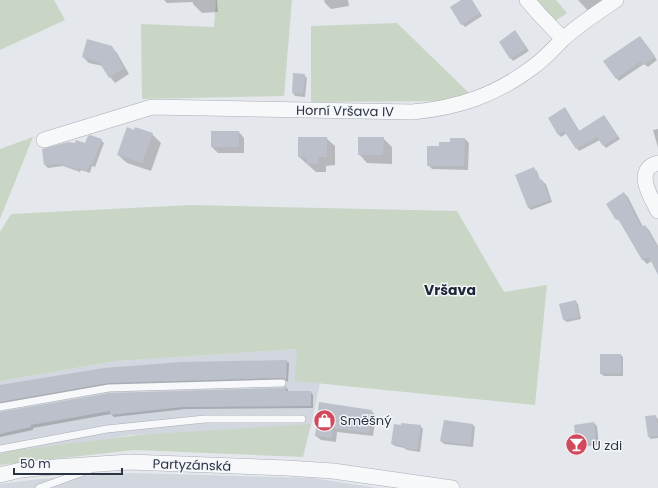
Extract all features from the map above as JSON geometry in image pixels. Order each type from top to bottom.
[{"type":"street","points":[[527,0],[563,39]]},
{"type":"street","name":"Horní Vršava IV","points":[[44,140],[152,107],[412,112],[436,110],[471,101],[487,95],[510,83],[534,67],[563,39],[616,0]]},
{"type":"street","points":[[656,163],[649,168],[644,179],[658,211]]},
{"type":"street","name":"Partyzánská","points":[[0,475],[21,470],[129,462],[333,471],[384,483],[452,488]]},
{"type":"lane","points":[[0,406],[110,388],[282,383]]},
{"type":"lane","points":[[0,449],[107,429],[198,419],[302,419]]},
{"type":"lane","points":[[39,488],[106,463]]},
{"type":"shaded area","points":[[297,349],[320,383],[310,430],[131,435],[0,459],[0,381],[116,361]]},
{"type":"shaded area","points":[[131,473],[312,478],[378,488],[0,488],[0,484],[40,479]]},
{"type":"green space","points":[[0,0],[54,0],[65,20],[0,50]]},
{"type":"green space","points":[[216,0],[292,0],[284,96],[142,99],[141,24],[214,27]]},
{"type":"green space","points":[[537,0],[556,0],[567,13],[554,22]]},
{"type":"green space","points":[[397,23],[469,93],[441,101],[311,102],[311,26]]},
{"type":"green space","points":[[33,137],[0,219],[0,149]]},
{"type":"green space","points":[[191,205],[457,211],[504,292],[547,285],[535,405],[295,381],[297,349],[116,361],[0,381],[0,232],[11,214]]},
{"type":"green space","points":[[311,424],[303,457],[134,450],[0,465],[0,454],[10,451],[139,435]]},
{"type":"building","points":[[461,0],[471,0],[480,13],[461,25],[450,7]]},
{"type":"building","points":[[515,30],[527,48],[510,59],[499,42]]},
{"type":"building","points":[[640,36],[655,56],[644,65],[641,61],[616,79],[603,61]]},
{"type":"building","points":[[87,39],[112,46],[124,68],[109,78],[99,62],[82,57]]},
{"type":"building","points":[[293,73],[305,74],[303,94],[292,93]]},
{"type":"building","points":[[565,107],[579,131],[604,115],[618,136],[603,146],[597,137],[576,149],[564,131],[558,135],[548,118]]},
{"type":"building","points":[[127,127],[134,130],[135,127],[153,133],[142,163],[117,155]]},
{"type":"building","points":[[211,131],[239,131],[239,147],[211,147]]},
{"type":"building","points":[[90,135],[102,139],[92,165],[90,164],[87,171],[78,168],[78,170],[59,164],[44,165],[42,149],[68,142],[75,143],[76,140],[85,143]]},
{"type":"building","points":[[298,137],[327,137],[327,157],[318,157],[318,164],[307,164],[307,157],[298,157]]},
{"type":"building","points":[[358,137],[384,137],[383,155],[358,155]]},
{"type":"building","points":[[450,138],[465,138],[464,166],[427,166],[427,146],[439,146],[439,142],[450,142]]},
{"type":"building","points":[[534,167],[539,178],[543,181],[550,200],[528,208],[515,175]]},
{"type":"building","points":[[624,192],[641,227],[645,225],[658,248],[658,275],[649,257],[642,260],[618,219],[616,220],[606,204]]},
{"type":"building","points":[[576,300],[579,317],[563,320],[559,304]]},
{"type":"building","points":[[600,354],[621,354],[621,373],[600,374]]},
{"type":"building","points":[[287,360],[286,380],[282,378],[109,383],[0,402],[0,385],[104,368],[182,362]]},
{"type":"building","points":[[286,386],[286,391],[311,391],[311,406],[182,407],[110,415],[110,411],[31,425],[31,427],[0,434],[0,412],[110,393],[282,388]]},
{"type":"building","points":[[319,402],[372,410],[369,433],[333,428],[332,438],[315,436]]},
{"type":"building","points":[[656,415],[657,423],[658,422],[658,436],[648,437],[645,416]]},
{"type":"building","points":[[444,420],[473,424],[470,445],[440,441]]},
{"type":"building","points":[[594,422],[596,442],[576,445],[574,425]]},
{"type":"building","points":[[401,423],[421,425],[417,450],[391,444],[394,424],[401,425]]},
{"type":"place","name":"Směšný","points":[[325,420]]},
{"type":"place","name":"U zdi","points":[[576,445]]},
{"type":"district","name":"Vršava","points":[[450,290]]}]
